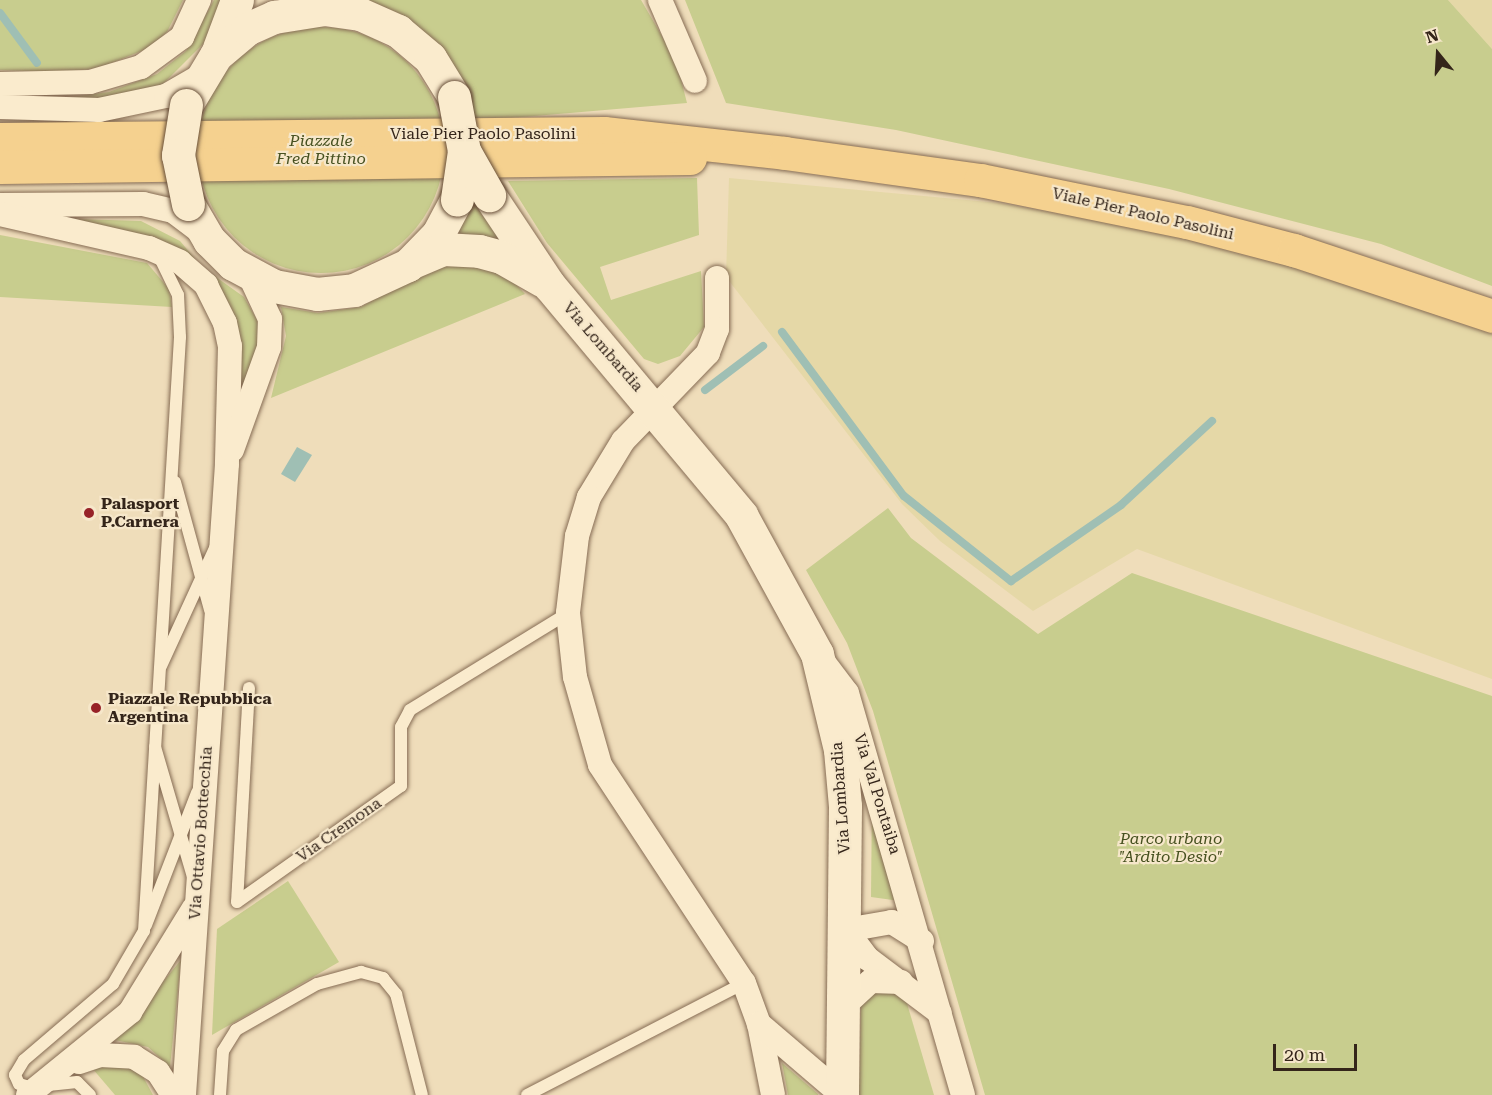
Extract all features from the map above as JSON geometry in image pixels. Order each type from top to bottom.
[{"type":"main road","name":"Viale Pier Paolo Pasolini","points":[[0,140],[604,133],[785,153],[980,180],[1188,222],[1294,250],[1492,316]]},
{"type":"main road","name":"Viale Pier Paolo Pasolini","points":[[0,166],[604,164],[785,153]]},
{"type":"street","points":[[0,84],[90,82],[118,75],[162,55],[182,37],[200,0]]},
{"type":"street","points":[[209,240],[188,204],[178,155],[201,78],[237,0]]},
{"type":"street","points":[[660,0],[695,81]]},
{"type":"street","points":[[0,107],[99,110],[166,96],[201,78],[247,29],[274,17],[334,5],[398,31],[430,58],[454,97],[464,152],[457,199],[438,234],[408,265],[387,278],[332,294],[292,291],[249,274],[187,219],[143,204],[0,205]]},
{"type":"street","name":"Via Lombardia","points":[[464,152],[489,195],[549,285],[657,409],[741,515],[817,654],[840,750],[846,930],[842,1095]]},
{"type":"street","name":"Via Ottavio Bottecchia","points":[[0,214],[155,250],[206,285],[225,323],[230,346],[227,464],[219,539],[197,898],[173,1093]]},
{"type":"street","name":"Via Lombardia","points":[[408,265],[443,249],[479,251],[501,257],[549,285]]},
{"type":"street","name":"Via Ottavio Bottecchia","points":[[227,464],[269,347],[270,319],[249,274]]},
{"type":"street","points":[[717,278],[717,329],[708,353],[657,409],[623,441],[589,497],[577,536],[568,613],[575,677],[600,765],[744,983],[759,1024],[773,1095]]},
{"type":"street","name":"Via Val Pontaiba","points":[[817,654],[847,693],[922,941],[963,1095]]},
{"type":"street","points":[[34,1090],[69,1066],[130,1012],[197,898]]},
{"type":"street","points":[[922,941],[892,922],[846,930],[867,958],[905,984],[940,1013]]},
{"type":"street","points":[[845,1005],[871,981],[905,984]]},
{"type":"street","points":[[759,1024],[842,1095]]},
{"type":"street","points":[[69,1066],[100,1055],[134,1057],[148,1062],[173,1093]]},
{"type":"lane","points":[[144,931],[152,737],[172,475],[180,307],[155,250]]},
{"type":"lane","points":[[172,475],[214,625]]},
{"type":"lane","points":[[158,673],[219,539]]},
{"type":"lane","name":"Via Cremona","points":[[249,688],[237,902],[401,786],[401,727],[410,710],[568,613]]},
{"type":"lane","points":[[152,737],[197,898]]},
{"type":"lane","points":[[90,1095],[77,1082],[34,1090],[19,1084],[17,1068],[114,984],[144,931],[206,770]]},
{"type":"lane","points":[[220,1095],[224,1052],[236,1030],[317,984],[362,972],[391,985],[422,1095]]},
{"type":"lane","points":[[527,1095],[744,983]]},
{"type":"shaded area","points":[[1448,0],[1492,0],[1492,49]]},
{"type":"shaded area","points":[[729,178],[999,203],[1193,237],[1298,263],[1492,330],[1492,679],[1137,549],[1033,611],[940,541],[902,504],[726,277]]},
{"type":"green space","points":[[0,0],[183,0],[167,32],[149,48],[99,68],[63,72],[0,70]]},
{"type":"green space","points":[[214,0],[223,0],[206,41],[163,84],[111,99],[64,98],[109,92],[157,74],[186,51]]},
{"type":"green space","points":[[365,0],[641,0],[676,60],[687,103],[476,121],[464,84]]},
{"type":"green space","points":[[685,0],[1448,0],[1492,49],[1492,286],[1381,244],[1169,189],[896,130],[726,103]]},
{"type":"green space","name":"Piazzale Fred Pittino","points":[[321,27],[345,29],[368,36],[389,48],[408,63],[423,82],[435,103],[442,126],[444,150],[442,174],[435,197],[423,218],[408,237],[389,252],[368,264],[345,271],[321,273],[297,271],[274,264],[253,252],[234,237],[219,218],[207,197],[200,174],[198,150],[200,126],[207,103],[219,82],[234,63],[253,48],[274,36],[297,29]]},
{"type":"green space","points":[[697,178],[699,235],[600,267],[611,300],[701,271],[704,327],[680,356],[658,364],[644,359],[547,243],[508,181]]},
{"type":"green space","points":[[468,191],[482,215],[508,246],[450,237]]},
{"type":"green space","points":[[41,218],[141,221],[180,241],[202,267],[244,297],[257,320],[260,334],[246,391],[235,390],[210,279]]},
{"type":"green space","points":[[0,235],[147,263],[169,289],[172,307],[0,297]]},
{"type":"green space","points":[[462,261],[507,275],[525,294],[271,398],[286,336],[281,307],[318,313],[361,307],[424,271]]},
{"type":"green space","name":"Parco urbano \"Ardito Desio\"","points":[[888,508],[911,538],[1038,634],[1132,573],[1492,696],[1492,1095],[985,1095],[873,711],[847,643],[806,570]]},
{"type":"green space","points":[[872,799],[900,901],[871,897]]},
{"type":"green space","points":[[288,881],[339,962],[212,1035],[217,929]]},
{"type":"green space","points":[[181,960],[170,1067],[148,1047],[115,1040]]},
{"type":"green space","points":[[888,987],[906,1000],[934,1095],[859,1095],[861,1000]]},
{"type":"green space","points":[[110,1063],[140,1071],[153,1095],[115,1095],[92,1068]]},
{"type":"green space","points":[[782,1063],[818,1094],[818,1095],[788,1095]]},
{"type":"water","points":[[297,447],[312,455],[295,482],[281,474]]},
{"type":"waterway","points":[[0,13],[37,63]]},
{"type":"waterway","points":[[782,332],[904,496],[1011,581],[1121,505],[1212,421]]},
{"type":"waterway","points":[[705,390],[763,346]]},
{"type":"place","name":"Palasport P.Carnera","points":[[89,513]]},
{"type":"place","name":"Piazzale Repubblica Argentina","points":[[96,708]]}]
